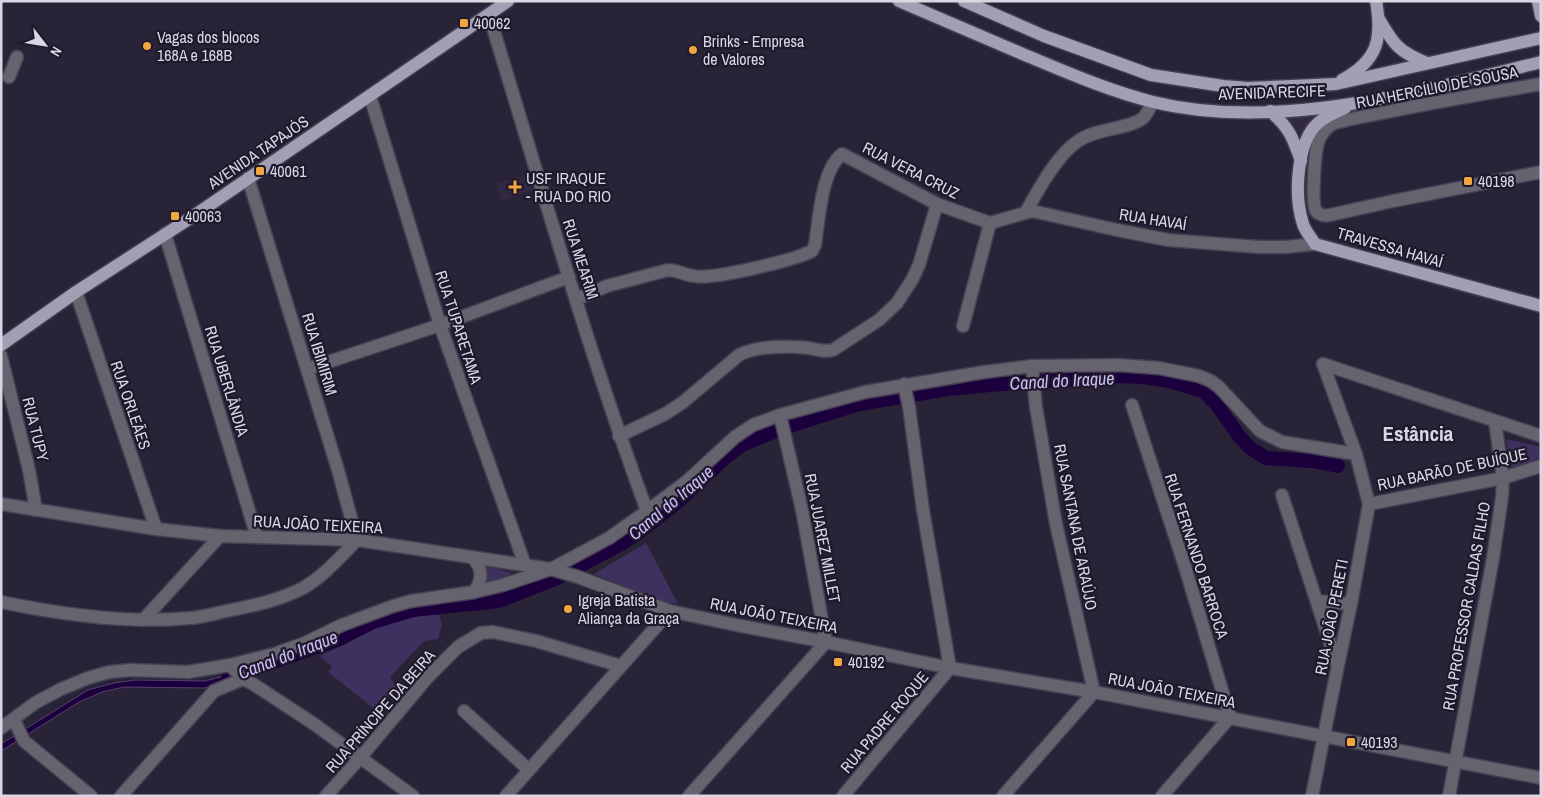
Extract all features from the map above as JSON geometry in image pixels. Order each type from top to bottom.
[{"type":"main road","name":"AVENIDA TAPAJÓS","points":[[1,345],[76,292],[370,96],[508,1]]},
{"type":"main road","name":"AVENIDA RECIFE","points":[[899,1],[1060,70],[1152,102],[1223,112],[1270,111],[1354,103],[1434,89],[1541,62]]},
{"type":"main road","name":"AVENIDA RECIFE","points":[[964,1],[1044,36],[1151,75],[1248,88],[1336,84],[1541,38]]},
{"type":"main road","points":[[1336,84],[1352,75],[1372,53],[1379,31],[1376,1]]},
{"type":"main road","points":[[1538,1],[1541,16]]},
{"type":"main road","points":[[1379,19],[1390,38],[1403,52],[1429,63]]},
{"type":"main road","name":"TRAVESSA HAVAÍ","points":[[1354,103],[1328,116],[1317,124],[1305,144],[1298,184],[1299,206],[1302,223],[1314,244],[1541,306]]},
{"type":"main road","name":"TRAVESSA HAVAÍ","points":[[1270,111],[1290,132],[1301,160]]},
{"type":"street","name":"RUA MEARIM","points":[[489,15],[569,278],[620,436],[647,511]]},
{"type":"street","points":[[9,77],[17,57]]},
{"type":"street","name":"RUA HERCÍLIO DE SOUSA","points":[[1541,84],[1412,107],[1333,124],[1321,134],[1318,143],[1315,157],[1314,203],[1316,211],[1324,216],[1541,172]]},
{"type":"street","name":"RUA TUPARETAMA","points":[[370,96],[440,325],[525,566]]},
{"type":"street","points":[[1026,212],[1052,169],[1071,146],[1089,135],[1135,123],[1148,113],[1152,102]]},
{"type":"street","name":"RUA VERA CRUZ","points":[[576,299],[607,286],[668,270],[675,270],[694,276],[718,275],[780,261],[812,251],[815,245],[821,202],[829,174],[842,154],[937,204],[990,223]]},
{"type":"street","name":"RUA IBIMIRIM","points":[[248,178],[338,470],[357,540]]},
{"type":"street","points":[[620,436],[665,414],[682,403],[739,355],[749,350],[790,348],[827,351],[838,348],[888,313],[905,291],[919,265],[937,204]]},
{"type":"street","name":"RUA HAVAÍ","points":[[990,223],[1026,212],[1039,211],[1168,240],[1259,247],[1314,244]]},
{"type":"street","points":[[963,326],[990,223]]},
{"type":"street","name":"RUA UBERLÂNDIA","points":[[165,234],[257,537]]},
{"type":"street","points":[[307,369],[440,325],[569,278]]},
{"type":"street","name":"RUA ORLEÃES","points":[[76,292],[156,529]]},
{"type":"street","name":"RUA TUPY","points":[[1,356],[30,470],[36,510]]},
{"type":"street","points":[[1369,504],[1356,454],[1322,364],[1541,436]]},
{"type":"street","points":[[1,728],[16,724],[35,703],[88,678],[109,672],[131,670],[188,672],[230,665],[274,654],[305,643],[342,625],[392,606],[411,601],[474,592],[551,570],[609,538],[647,511],[687,481],[735,437],[753,425],[865,392],[905,388],[984,372],[1118,365],[1160,368],[1199,376],[1211,381],[1219,387],[1260,431],[1282,442],[1356,454]]},
{"type":"street","name":"RUA SANTANA DE ARAÚJO","points":[[1032,370],[1034,394],[1056,524],[1094,692]]},
{"type":"street","points":[[905,388],[910,407],[923,510],[950,668]]},
{"type":"street","name":"RUA FERNANDO BARROCA","points":[[1132,405],[1185,566],[1230,717]]},
{"type":"street","name":"RUA JUAREZ MILLET","points":[[781,418],[802,510],[826,642]]},
{"type":"street","name":"RUA PROFESSOR CALDAS FILHO","points":[[1449,796],[1493,558],[1504,478],[1495,422]]},
{"type":"street","name":"RUA BARÃO DE BUÍQUE","points":[[1369,504],[1504,478],[1541,466]]},
{"type":"street","points":[[1282,495],[1338,665]]},
{"type":"street","name":"RUA JOÃO TEIXEIRA","points":[[1,504],[156,529],[220,536],[357,540],[551,570],[578,577],[670,611],[950,668],[1230,717],[1541,778]]},
{"type":"street","name":"RUA JOÃO PERETI","points":[[1312,796],[1369,504]]},
{"type":"street","points":[[143,620],[220,536]]},
{"type":"street","points":[[1,602],[86,615],[143,620],[193,618],[258,605],[287,596],[318,578],[357,540]]},
{"type":"street","points":[[472,557],[478,563],[481,574],[478,586],[474,592]]},
{"type":"street","points":[[1317,602],[1351,604]]},
{"type":"street","points":[[506,796],[670,611]]},
{"type":"street","name":"RUA PRÍNCIPE DA BEIRA","points":[[326,796],[428,678],[458,647],[481,633],[493,632],[536,641],[621,666]]},
{"type":"street","points":[[689,796],[826,642]]},
{"type":"street","points":[[230,665],[248,682],[314,724],[413,796]]},
{"type":"street","name":"RUA PADRE ROQUE","points":[[843,796],[950,668]]},
{"type":"street","points":[[121,796],[214,691],[248,682]]},
{"type":"street","points":[[1003,796],[1094,692]]},
{"type":"street","points":[[464,711],[529,770]]},
{"type":"street","points":[[1162,796],[1230,717]]},
{"type":"street","points":[[16,724],[24,742],[91,796]]},
{"type":"shaded area","points":[[1346,111],[1305,147],[1298,130],[1282,117]]},
{"type":"shaded area","name":"USF IRAQUE - RUA DO RIO","points":[[528,175],[534,190],[502,201],[496,183]]},
{"type":"shaded area","points":[[1506,439],[1541,447],[1541,463],[1511,471]]},
{"type":"shaded area","points":[[646,543],[678,604],[660,601],[594,574]]},
{"type":"shaded area","points":[[485,565],[511,573],[510,579],[485,583]]},
{"type":"shaded area","points":[[438,613],[442,624],[438,639],[424,641],[390,677],[396,686],[377,711],[328,672],[332,667],[320,656],[382,624],[413,614]]},
{"type":"shaded area","points":[[232,674],[235,679],[204,688],[124,687],[102,692],[79,702],[1,751],[1,744],[88,690],[135,680],[205,681]]},
{"type":"waterway","name":"Canal do Iraque","points":[[228,678],[337,640],[373,622],[413,610],[499,601],[555,579],[638,533],[678,502],[727,456],[742,445],[783,428],[859,404],[948,389],[990,385],[1115,376],[1143,377],[1169,381],[1203,391],[1217,405],[1250,448],[1266,458],[1312,461],[1338,466]]},
{"type":"place","name":"40062","points":[[464,23]]},
{"type":"place","name":"Vagas dos blocos 168A e 168B","points":[[147,46]]},
{"type":"place","name":"Brinks - Empresa de Valores","points":[[693,50]]},
{"type":"place","name":"40061","points":[[260,171]]},
{"type":"place","name":"40198","points":[[1468,181]]},
{"type":"place","name":"USF IRAQUE - RUA DO RIO","points":[[515,187]]},
{"type":"place","name":"40063","points":[[175,216]]},
{"type":"place","name":"Igreja Batista Aliança da Graça","points":[[568,609]]},
{"type":"place","name":"40192","points":[[838,662]]},
{"type":"place","name":"40193","points":[[1351,742]]},
{"type":"district","name":"Estância","points":[[1418,434]]}]
